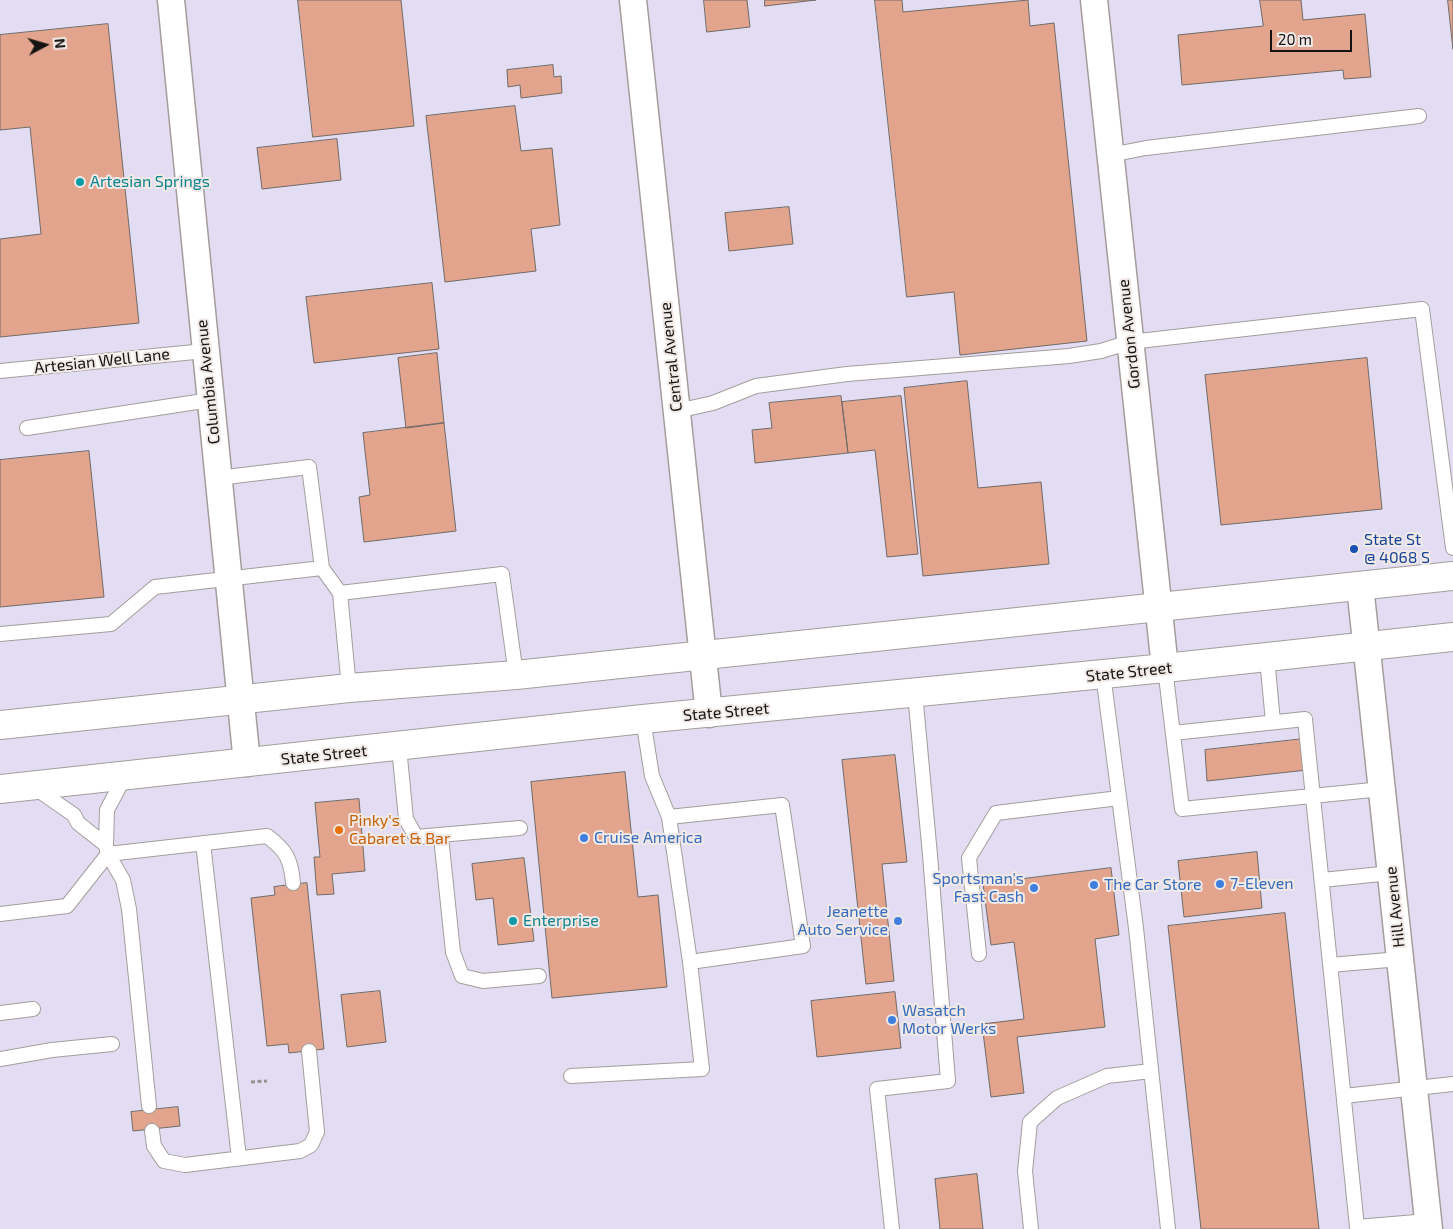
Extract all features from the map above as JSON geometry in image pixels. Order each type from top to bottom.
[{"type":"main road","points":[[0,725],[349,688],[516,675],[1453,576]]},
{"type":"main road","name":"State Street","points":[[0,789],[643,719],[1266,658],[1367,645],[1453,637]]},
{"type":"street","name":"Columbia Avenue","points":[[171,0],[247,763]]},
{"type":"street","name":"Central Avenue","points":[[634,0],[709,714]]},
{"type":"street","name":"Gordon Avenue","points":[[1094,0],[1165,668]]},
{"type":"street","name":"Hill Avenue","points":[[1360,586],[1429,1225]]},
{"type":"lane","points":[[1110,155],[1146,148],[1418,116]]},
{"type":"lane","points":[[677,410],[713,403],[756,386],[848,374],[1069,356],[1101,351],[1130,342],[1422,309],[1453,548]]},
{"type":"lane","name":"Artesian Well Lane","points":[[0,370],[205,351]]},
{"type":"lane","points":[[27,428],[210,400]]},
{"type":"lane","points":[[218,478],[309,467],[322,568],[340,593],[349,688]]},
{"type":"lane","points":[[0,634],[112,624],[155,586],[228,580],[322,568]]},
{"type":"lane","points":[[340,593],[502,574],[516,675]]},
{"type":"lane","points":[[1266,658],[1273,722]]},
{"type":"lane","points":[[1165,668],[1182,809],[1313,794],[1382,789]]},
{"type":"lane","points":[[1103,674],[1136,928],[1168,1229]]},
{"type":"lane","points":[[892,1229],[877,1089],[948,1081],[915,693]]},
{"type":"lane","points":[[571,1076],[702,1069],[690,962],[668,817],[652,776],[643,719]]},
{"type":"lane","points":[[1173,733],[1305,719],[1357,1226],[1429,1225]]},
{"type":"lane","points":[[399,747],[406,819],[416,838],[520,828]]},
{"type":"lane","points":[[0,914],[67,906],[107,850],[108,810],[125,776]]},
{"type":"lane","points":[[32,786],[74,815],[78,823],[107,850],[123,880],[129,909],[149,1106]]},
{"type":"lane","points":[[978,954],[969,858],[996,813],[1119,798]]},
{"type":"lane","points":[[668,817],[782,805],[803,946],[690,962]]},
{"type":"lane","points":[[107,850],[266,836],[282,847],[292,866],[293,883]]},
{"type":"lane","points":[[441,837],[453,952],[462,976],[483,981],[539,976]]},
{"type":"lane","points":[[203,843],[239,1158]]},
{"type":"lane","points":[[1322,880],[1391,873]]},
{"type":"lane","points":[[1330,965],[1400,960]]},
{"type":"lane","points":[[0,1013],[33,1009]]},
{"type":"lane","points":[[0,1059],[52,1050],[112,1044]]},
{"type":"lane","points":[[152,1131],[154,1146],[164,1161],[185,1165],[300,1151],[310,1145],[317,1132],[308,1051]]},
{"type":"lane","points":[[1031,1229],[1025,1171],[1030,1122],[1057,1098],[1107,1076],[1151,1071]]},
{"type":"lane","points":[[1344,1096],[1453,1084]]},
{"type":"shaded area","points":[[0,0],[1453,0],[1453,1229],[0,1229]]},
{"type":"building","points":[[298,0],[401,0],[414,126],[313,137]]},
{"type":"building","points":[[704,0],[747,0],[750,27],[707,32]]},
{"type":"building","points":[[765,0],[816,0],[765,6]]},
{"type":"building","points":[[875,0],[902,0],[903,12],[1028,0],[1030,26],[1054,23],[1087,341],[960,355],[954,292],[907,297]]},
{"type":"building","points":[[1260,0],[1301,0],[1303,20],[1365,14],[1371,77],[1344,79],[1343,70],[1182,85],[1178,35],[1263,26]]},
{"type":"building","points":[[1448,0],[1453,0],[1453,49]]},
{"type":"building","name":"Artesian Springs","points":[[108,24],[139,323],[0,337],[0,239],[41,234],[30,127],[0,130],[0,35]]},
{"type":"building","points":[[553,65],[554,77],[561,76],[562,93],[521,98],[520,85],[508,87],[507,70]]},
{"type":"building","points":[[515,106],[521,151],[552,148],[560,225],[531,229],[536,271],[445,282],[426,116]]},
{"type":"building","points":[[337,139],[341,180],[262,189],[257,148]]},
{"type":"building","points":[[789,207],[793,244],[729,251],[725,213]]},
{"type":"building","points":[[432,283],[439,349],[314,363],[306,297]]},
{"type":"building","points":[[437,353],[444,423],[406,428],[398,358]]},
{"type":"building","points":[[1367,358],[1382,509],[1221,525],[1205,375]]},
{"type":"building","points":[[967,381],[978,488],[1041,482],[1049,564],[923,576],[904,388]]},
{"type":"building","points":[[841,396],[848,453],[755,463],[752,430],[772,428],[769,403]]},
{"type":"building","points":[[901,396],[918,554],[887,557],[875,450],[848,453],[842,402]]},
{"type":"building","points":[[444,423],[456,531],[364,542],[359,497],[370,495],[363,433]]},
{"type":"building","points":[[89,451],[104,597],[0,607],[0,460]]},
{"type":"building","points":[[1303,739],[1307,770],[1207,781],[1205,750]]},
{"type":"building","points":[[895,755],[907,862],[882,864],[894,981],[866,984],[842,760]]},
{"type":"building","name":"Cruise America","points":[[625,772],[638,897],[658,895],[667,987],[552,998],[531,782]]},
{"type":"building","name":"Pinky's Cabaret & Bar","points":[[359,799],[365,871],[332,874],[334,894],[317,895],[314,857],[320,857],[315,803]]},
{"type":"building","name":"7-Eleven","points":[[1257,852],[1262,908],[1184,917],[1178,861]]},
{"type":"building","name":"Enterprise","points":[[524,858],[534,941],[498,945],[493,898],[476,900],[472,864]]},
{"type":"building","points":[[1111,868],[1119,935],[1095,939],[1105,1027],[1017,1037],[1024,1093],[991,1097],[982,1024],[1024,1019],[1014,942],[991,945],[983,884]]},
{"type":"building","points":[[307,883],[324,1049],[289,1053],[288,1044],[267,1046],[251,898],[275,895],[274,887]]},
{"type":"building","points":[[1285,913],[1319,1229],[1201,1229],[1168,926]]},
{"type":"building","points":[[380,991],[386,1042],[347,1047],[341,995]]},
{"type":"building","points":[[895,992],[901,1048],[817,1057],[811,1001]]},
{"type":"building","points":[[178,1107],[180,1126],[133,1131],[131,1112]]},
{"type":"building","points":[[977,1174],[983,1229],[940,1229],[935,1179]]},
{"type":"place","name":"Artesian Springs","points":[[80,182]]},
{"type":"place","name":"State St @ 4068 S","points":[[1354,549]]},
{"type":"place","name":"Pinky's Cabaret & Bar","points":[[339,830]]},
{"type":"place","name":"Cruise America","points":[[584,838]]},
{"type":"place","name":"7-Eleven","points":[[1220,884]]},
{"type":"place","name":"The Car Store","points":[[1094,885]]},
{"type":"place","name":"Sportsman's Fast Cash","points":[[1034,888]]},
{"type":"place","name":"Enterprise","points":[[513,921]]},
{"type":"place","name":"Jeanette Auto Service","points":[[898,921]]},
{"type":"place","name":"Wasatch Motor Werks","points":[[892,1020]]}]
